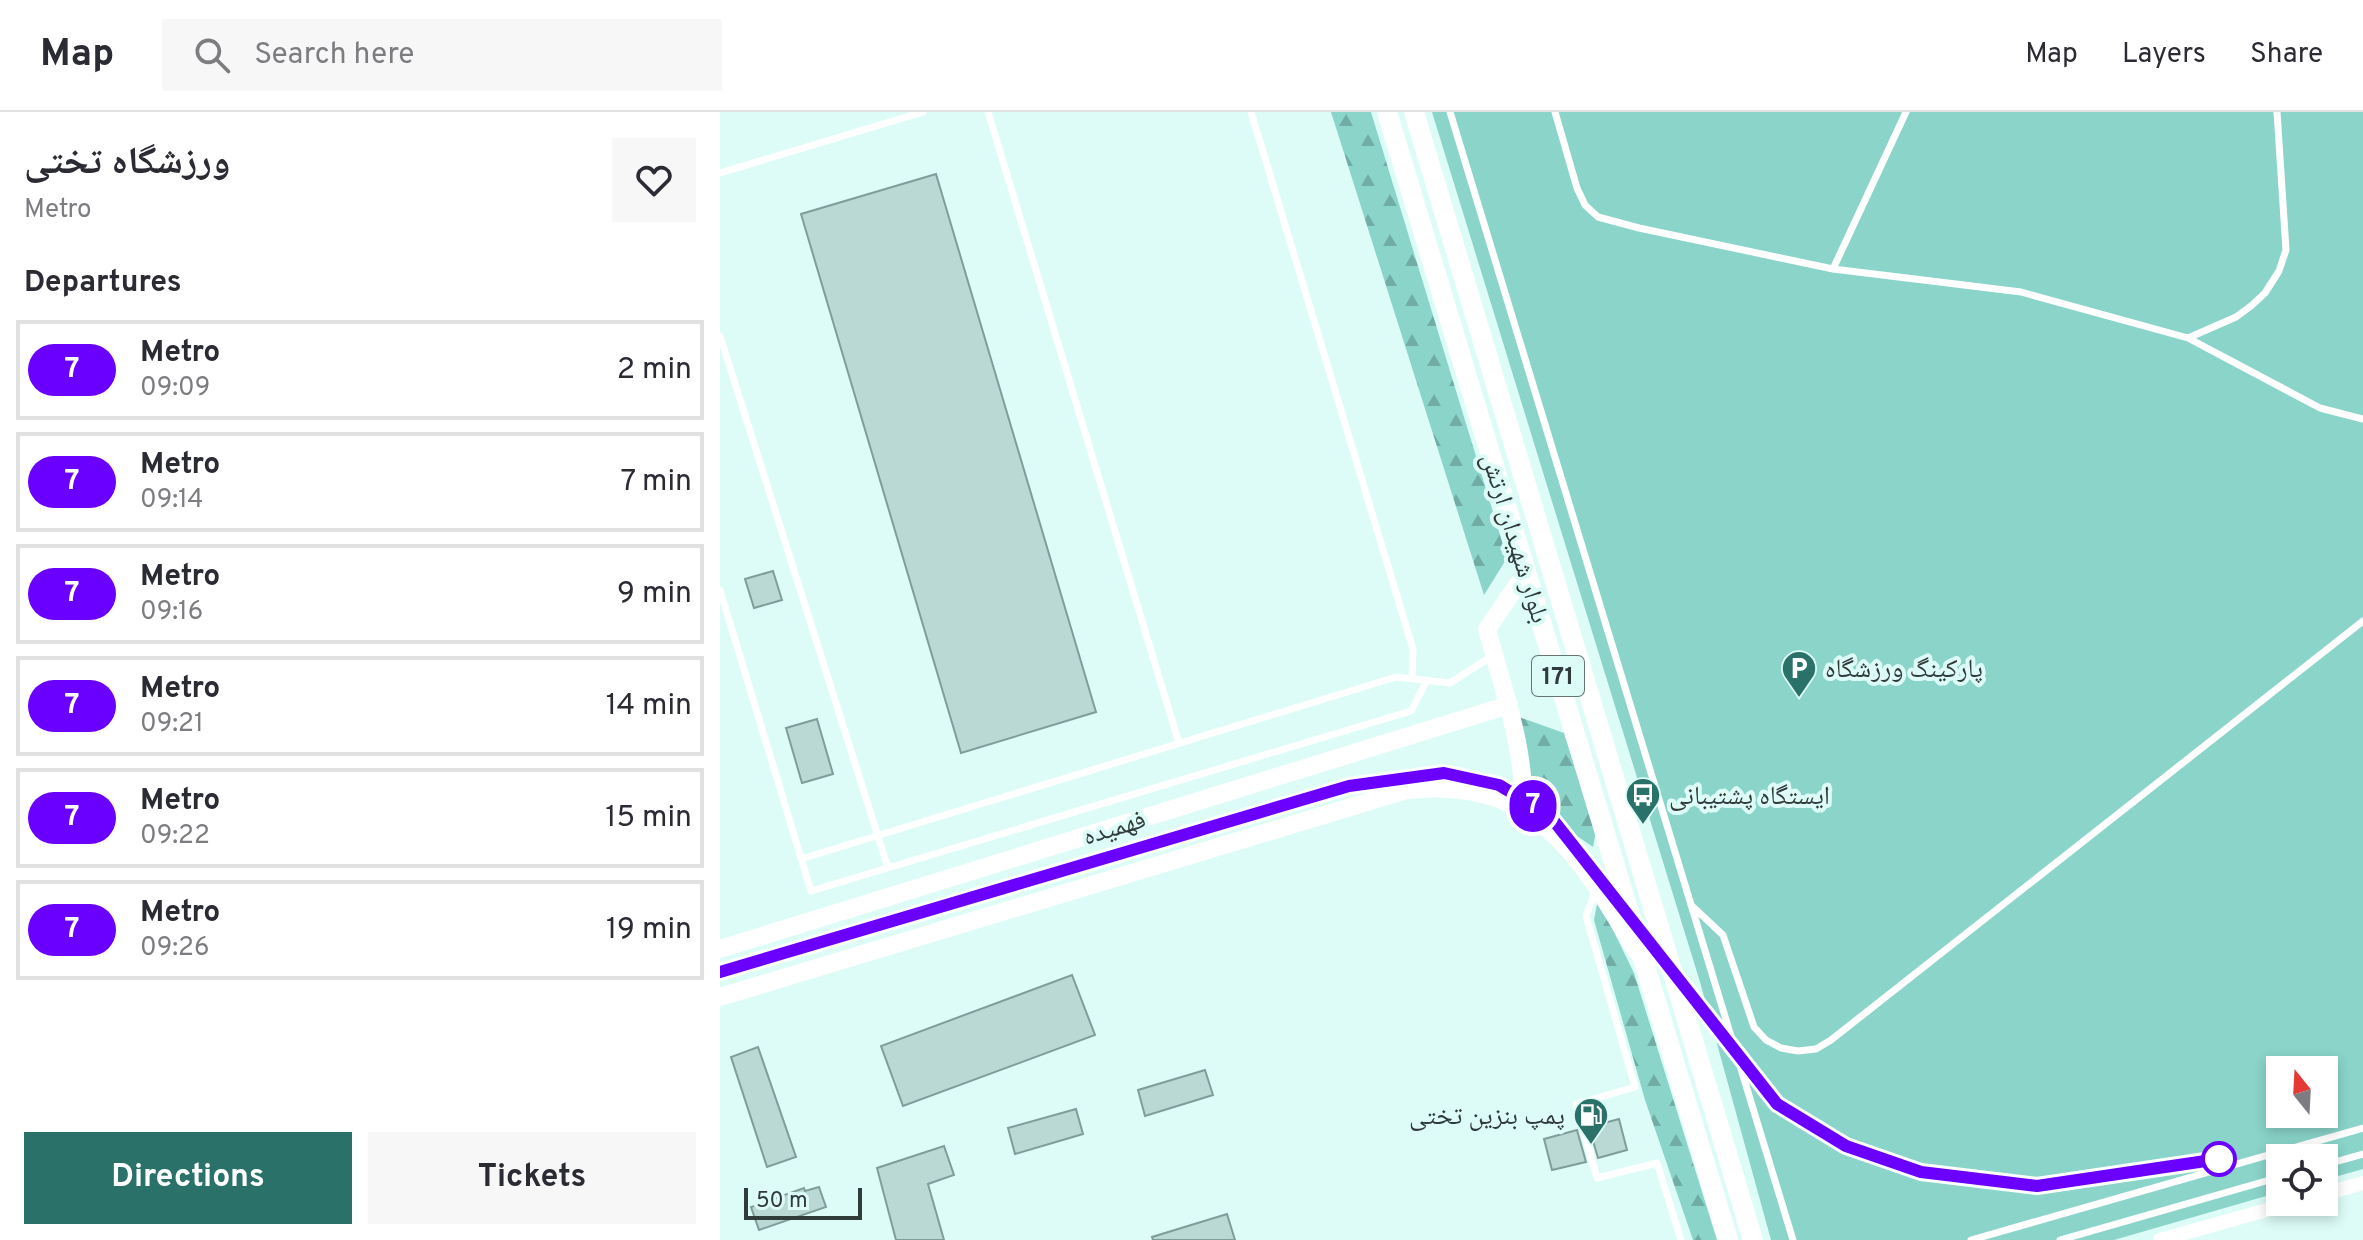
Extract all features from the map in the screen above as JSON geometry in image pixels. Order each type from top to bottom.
[{"type":"main road","name":"بلوار شهیدان ارتش","points":[[1387,112],[1728,1240]]},
{"type":"main road","name":"بلوار شهیدان ارتش","points":[[1414,112],[1753,1240]]},
{"type":"main road","points":[[1523,810],[1524,789],[1509,705],[1487,629],[1527,571]]},
{"type":"main road","name":"فهمیده","points":[[720,949],[1509,705]]},
{"type":"main road","name":"فهمیده","points":[[720,997],[1407,790],[1452,788],[1493,795],[1523,810],[1566,846],[1598,885],[1645,967]]},
{"type":"street","points":[[2338,1190],[2363,1183]]},
{"type":"street","points":[[2160,1240],[2266,1210]]},
{"type":"lane","points":[[720,173],[923,112]]},
{"type":"lane","points":[[988,112],[1179,743]]},
{"type":"lane","points":[[1251,112],[1413,649],[1412,679]]},
{"type":"lane","points":[[1450,112],[1793,1240]]},
{"type":"lane","points":[[1555,112],[1577,188],[1585,205],[1598,217],[1833,269],[2021,292],[2188,338],[2320,408],[2363,419]]},
{"type":"lane","points":[[1833,269],[1906,112]]},
{"type":"lane","points":[[2188,338],[2236,317],[2251,306],[2265,293],[2279,271],[2286,250],[2277,112]]},
{"type":"lane","points":[[720,336],[888,868]]},
{"type":"lane","points":[[720,590],[811,891],[1411,711],[1426,682]]},
{"type":"lane","points":[[1690,904],[1723,935],[1754,1027],[1766,1040],[1781,1048],[1798,1051],[1816,1049],[2363,621]]},
{"type":"lane","points":[[801,859],[1396,677],[1450,683],[1494,655]]},
{"type":"lane","points":[[1598,885],[1586,916],[1635,1087],[1576,1104],[1597,1178],[1657,1163],[1681,1240]]},
{"type":"lane","points":[[1971,1240],[2363,1128]]},
{"type":"lane","points":[[2338,1161],[2363,1154]]},
{"type":"lane","points":[[2060,1240],[2266,1181]]},
{"type":"green space","points":[[1331,112],[1371,112],[1507,558],[1484,595]]},
{"type":"green space","points":[[1432,112],[2363,112],[2363,1169],[2338,1176],[2338,1144],[2266,1144],[2266,1196],[2114,1240],[1771,1240],[1700,982]]},
{"type":"green space","points":[[1519,717],[1564,733],[1596,831],[1593,847],[1532,805]]},
{"type":"green space","points":[[1598,899],[1634,973],[1717,1240],[1693,1240],[1645,1100],[1594,920]]},
{"type":"building","points":[[936,174],[1096,712],[961,753],[801,214]]},
{"type":"building","points":[[773,571],[782,600],[754,608],[745,579]]},
{"type":"building","points":[[817,719],[833,774],[802,783],[786,728]]},
{"type":"building","points":[[1072,975],[1095,1035],[903,1106],[881,1046]]},
{"type":"building","points":[[758,1047],[796,1157],[767,1167],[731,1057]]},
{"type":"building","points":[[1205,1070],[1213,1095],[1145,1116],[1138,1090]]},
{"type":"building","points":[[1076,1109],[1083,1134],[1015,1154],[1008,1128]]},
{"type":"building","points":[[1619,1119],[1627,1150],[1598,1158],[1589,1127]]},
{"type":"building","points":[[1577,1130],[1586,1162],[1552,1170],[1544,1139]]},
{"type":"building","points":[[944,1146],[954,1175],[928,1184],[944,1240],[896,1240],[877,1168]]},
{"type":"building","points":[[819,1187],[826,1207],[759,1230],[751,1207],[804,1188],[805,1191]]},
{"type":"building","points":[[1227,1214],[1235,1240],[1153,1240],[1152,1237]]},
{"type":"metro line","name":"7","points":[[720,972],[1349,786],[1444,773],[1499,785],[1550,816],[1777,1104],[1846,1146],[1921,1172],[2037,1186],[2219,1159]]},
{"type":"place","name":"پارکینگ ورزشگاه","points":[[1799,699]]},
{"type":"place","name":"ایستگاه پشتیبانی","points":[[1643,826]]},
{"type":"place","name":"پمپ بنزین تختی","points":[[1591,1146]]}]
